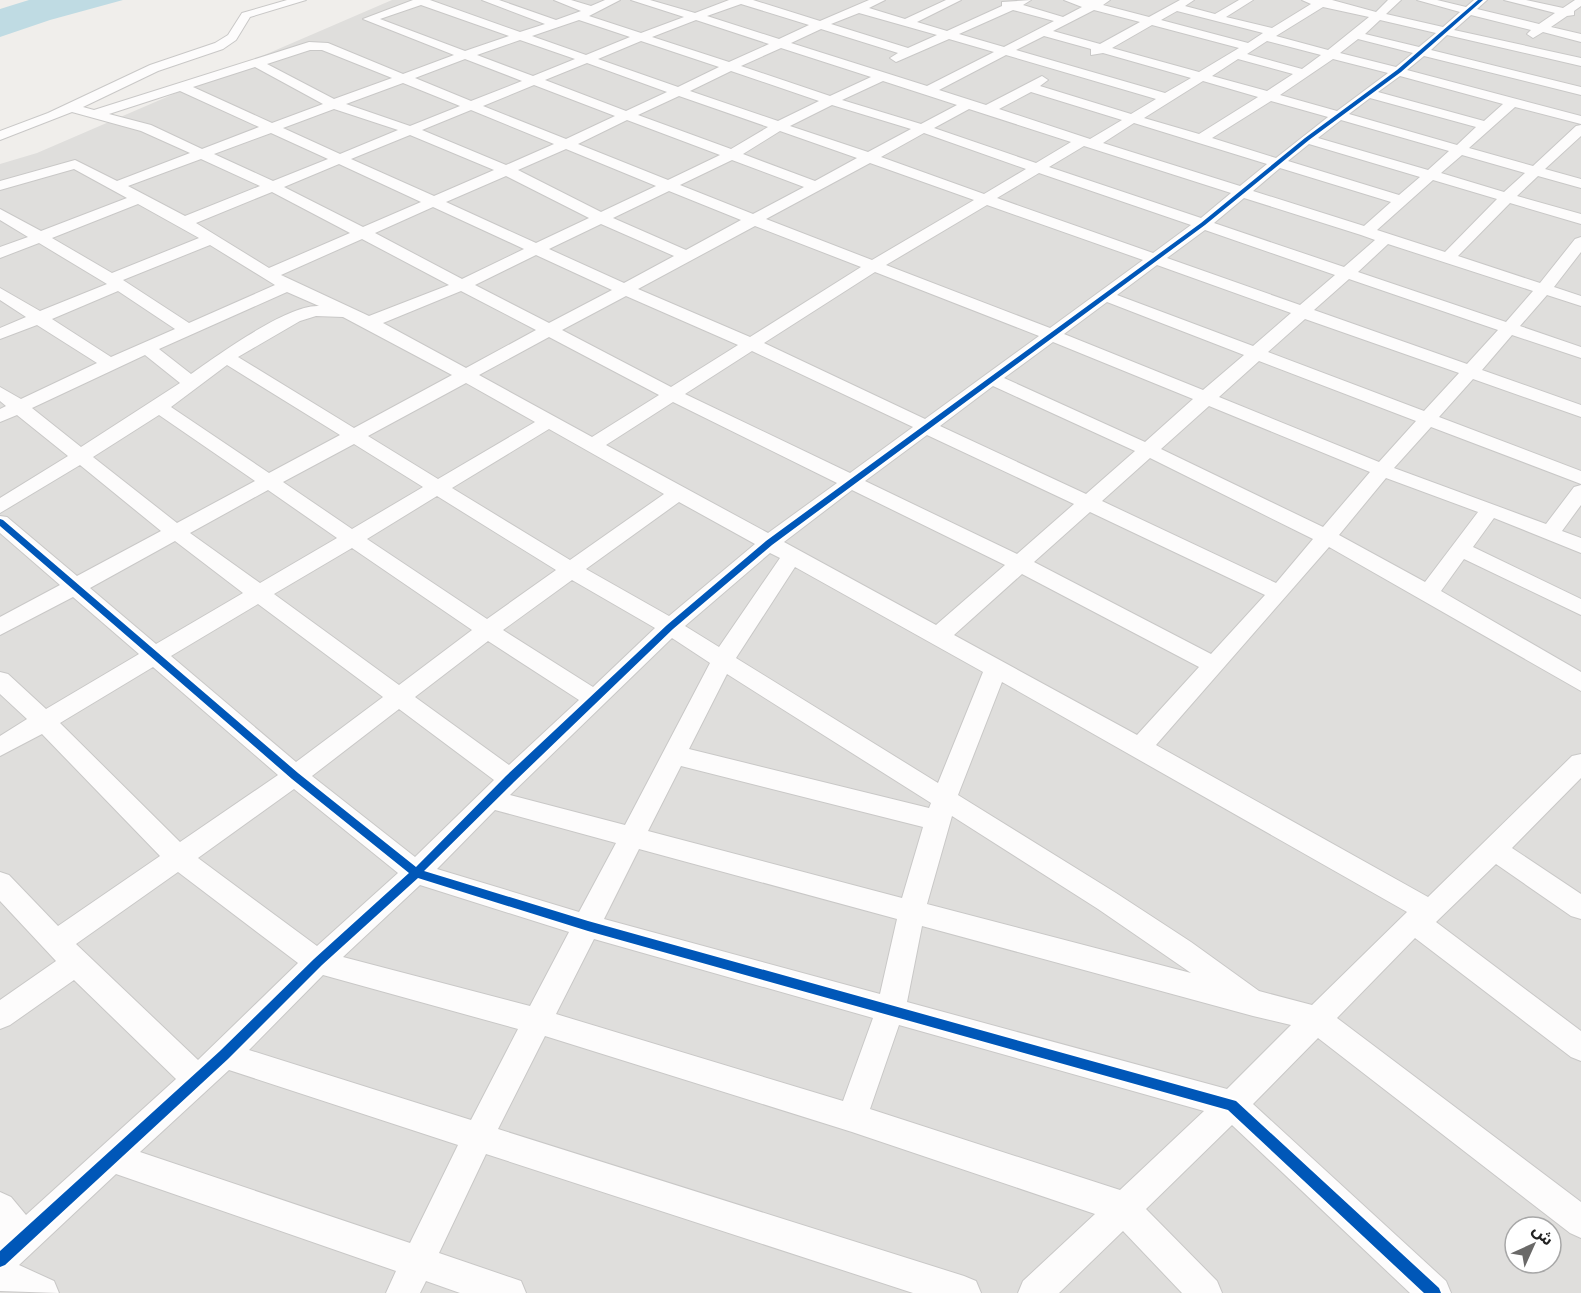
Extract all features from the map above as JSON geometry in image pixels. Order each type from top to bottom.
[{"type":"street","points":[[0,136],[72,108],[154,68],[219,46],[232,38],[246,15],[300,0]]},
{"type":"street","points":[[488,0],[557,24]]},
{"type":"street","points":[[560,0],[584,13],[730,67],[924,129],[1581,352]]},
{"type":"street","points":[[116,186],[268,127],[557,24],[614,0]]},
{"type":"street","points":[[637,0],[698,17],[1581,301]]},
{"type":"street","points":[[184,222],[643,36],[740,0],[909,52]]},
{"type":"street","points":[[907,22],[956,0]]},
{"type":"street","points":[[992,0],[1155,36]]},
{"type":"street","points":[[0,507],[159,407],[189,382],[226,357],[305,313],[315,311],[360,319],[460,286],[732,154],[777,127],[831,101],[909,52],[946,34],[994,16],[1025,0]]},
{"type":"street","points":[[1070,0],[1098,3],[1249,47]]},
{"type":"street","points":[[988,110],[1188,0]]},
{"type":"street","points":[[1229,0],[1244,2]]},
{"type":"street","points":[[1200,140],[1303,73],[1356,35],[1379,18],[1393,0]]},
{"type":"street","points":[[1423,0],[1474,5],[1538,29],[1581,38]]},
{"type":"street","points":[[1510,0],[1581,15]]},
{"type":"street","points":[[816,186],[536,80],[462,56],[369,19],[422,1],[517,37],[870,158],[1581,411]]},
{"type":"street","points":[[591,446],[872,267],[1039,168],[1168,98],[1318,1],[1379,18],[1446,30],[1581,62]]},
{"type":"street","points":[[1467,89],[1538,29],[1581,1]]},
{"type":"street","points":[[1216,17],[1244,2]]},
{"type":"street","points":[[267,275],[628,116],[819,25],[842,17],[867,3],[907,22],[1168,98]]},
{"type":"street","points":[[927,91],[1098,3]]},
{"type":"street","points":[[0,1260],[224,1055],[318,962],[416,873],[593,698],[670,627],[780,550],[849,483],[1203,224],[1307,139],[1399,71],[1474,5]]},
{"type":"street","points":[[1175,7],[1216,17],[1330,53],[1581,120]]},
{"type":"street","points":[[820,10],[842,17]]},
{"type":"street","points":[[994,16],[1581,184]]},
{"type":"street","points":[[1356,35],[1581,91]]},
{"type":"street","points":[[98,113],[317,45],[474,105],[872,267],[1050,334],[1205,400],[1581,546]]},
{"type":"street","points":[[1212,51],[1303,73]]},
{"type":"street","points":[[258,64],[333,104],[410,130],[506,170],[601,218],[686,256]]},
{"type":"street","points":[[183,87],[624,290],[751,344],[1086,504],[1280,593]]},
{"type":"street","points":[[1029,87],[1400,200]]},
{"type":"street","points":[[1369,94],[1484,125]]},
{"type":"street","points":[[1366,232],[1484,125],[1513,102]]},
{"type":"street","points":[[0,627],[968,104]]},
{"type":"street","points":[[72,108],[98,113],[146,128],[272,186],[361,235],[671,394],[849,483],[1020,564],[1214,665]]},
{"type":"street","points":[[1448,258],[1506,198],[1581,129]]},
{"type":"street","points":[[1307,139],[1581,219]]},
{"type":"street","points":[[0,186],[72,163],[184,222],[267,275],[360,319],[678,492],[1139,748],[1422,916],[1581,1048]]},
{"type":"street","points":[[0,253],[139,198]]},
{"type":"street","points":[[0,214],[115,282],[188,330]]},
{"type":"street","points":[[937,637],[1386,238]]},
{"type":"street","points":[[0,334],[210,239]]},
{"type":"street","points":[[1139,748],[1280,593],[1382,470],[1430,420],[1578,250]]},
{"type":"street","points":[[0,416],[110,364],[287,286]]},
{"type":"street","points":[[0,293],[110,364]]},
{"type":"street","points":[[1106,296],[1581,478]]},
{"type":"street","points":[[147,348],[189,382]]},
{"type":"street","points":[[226,357],[572,570],[670,627],[941,811],[1172,944],[1253,1003]]},
{"type":"street","points":[[990,379],[1148,449],[1325,536],[1428,593],[1581,683]]},
{"type":"street","points":[[0,392],[177,533],[260,592],[397,698],[510,779]]},
{"type":"street","points":[[159,407],[487,630],[593,698]]},
{"type":"street","points":[[0,747],[548,422]]},
{"type":"street","points":[[1550,533],[1581,491]]},
{"type":"street","points":[[58,941],[296,776],[487,630],[678,492]]},
{"type":"street","points":[[1428,593],[1490,509]]},
{"type":"street","points":[[0,522],[296,776],[416,873],[588,926],[891,1008],[1232,1105],[1434,1293]]},
{"type":"street","points":[[1461,549],[1581,608]]},
{"type":"street","points":[[403,1293],[479,1135],[780,550]]},
{"type":"street","points":[[852,1118],[891,1008],[912,911],[941,811],[996,669]]},
{"type":"street","points":[[0,681],[45,721],[179,858],[318,962],[537,1022],[852,1118],[1122,1207],[1205,1293]]},
{"type":"street","points":[[675,755],[941,811]]},
{"type":"street","points":[[1035,1293],[1122,1207],[1232,1105],[1316,1019],[1493,848],[1576,776]]},
{"type":"street","points":[[490,799],[1316,1019],[1581,1222]]},
{"type":"street","points":[[1493,848],[1581,908]]},
{"type":"street","points":[[0,883],[58,941],[76,963],[197,1079]]},
{"type":"street","points":[[0,1016],[76,963]]},
{"type":"street","points":[[224,1055],[479,1135],[964,1293]]},
{"type":"street","points":[[113,1158],[418,1260],[509,1293]]},
{"type":"street","points":[[0,1208],[23,1237]]},
{"type":"street","points":[[0,1274],[42,1293]]},
{"type":"shaded area","points":[[392,0],[1581,0],[1581,1293],[0,1293],[0,164],[37,153]]},
{"type":"water","points":[[29,0],[123,0],[50,20],[0,37],[0,9]]},
{"type":"cycle path","points":[[0,1260],[224,1055],[318,962],[416,873],[510,779],[670,627],[769,543],[1203,224],[1307,139],[1399,71],[1481,0]]},
{"type":"cycle path","points":[[0,522],[295,776],[416,873],[588,926],[1232,1105],[1434,1293]]}]
